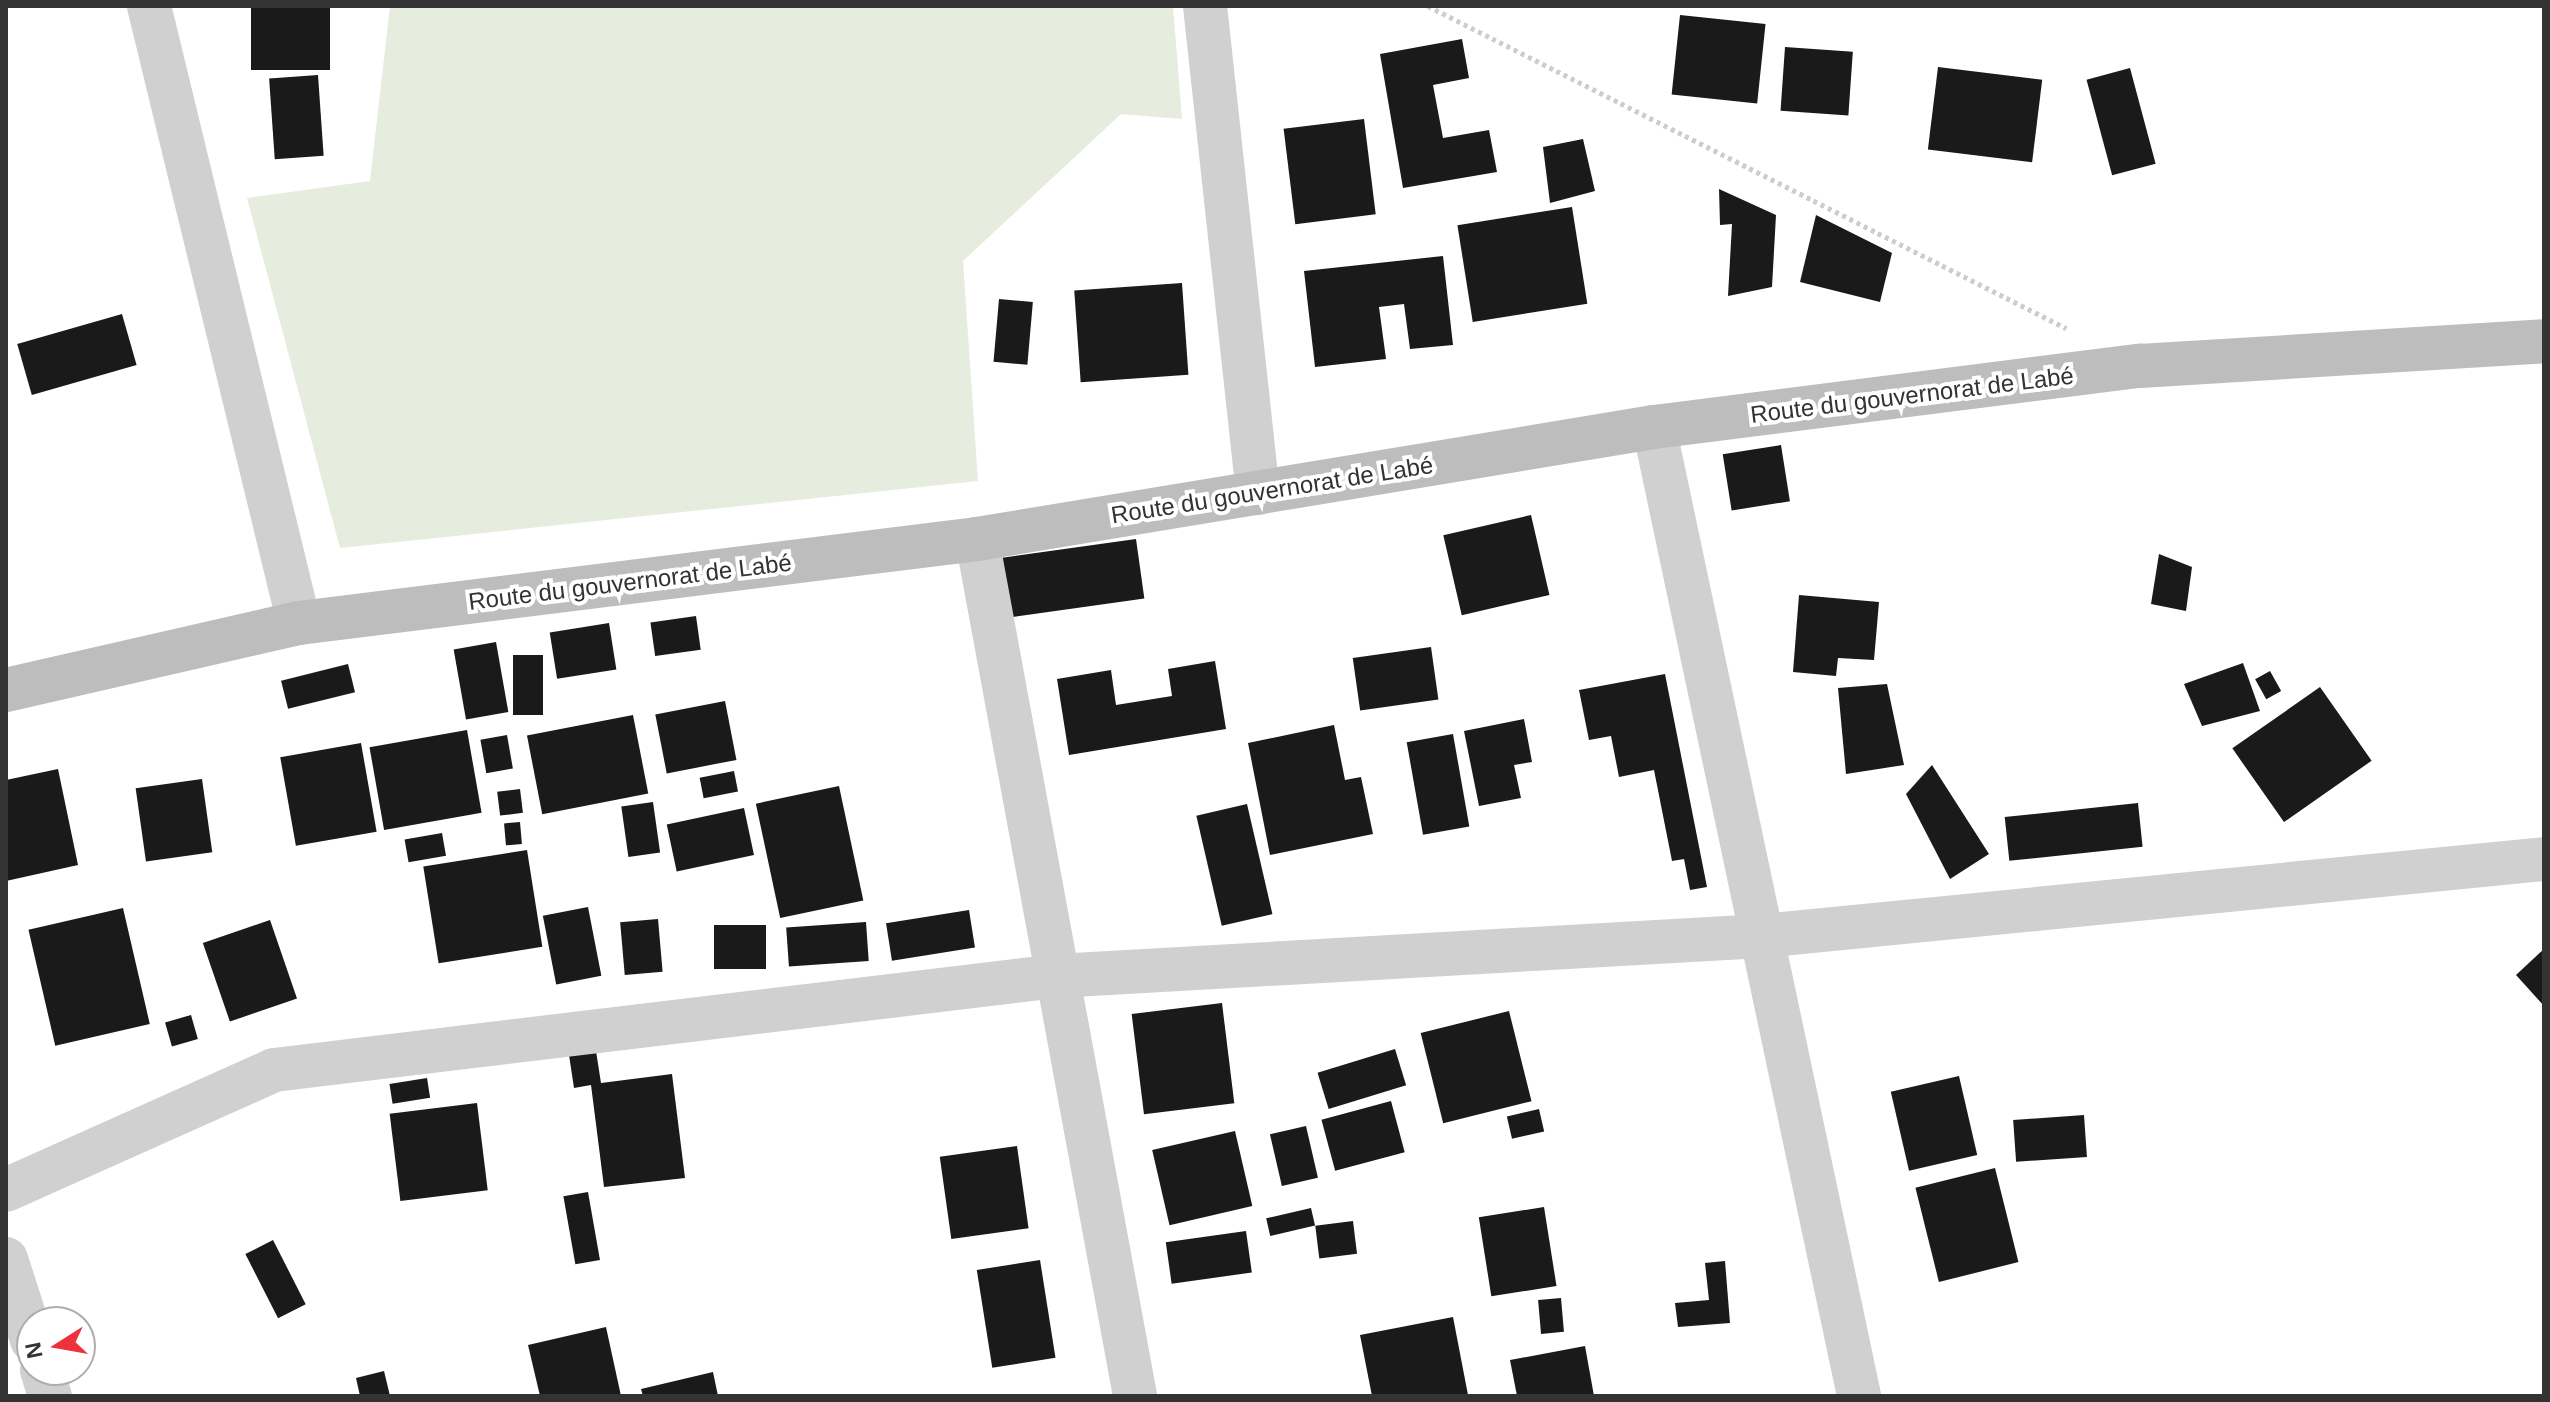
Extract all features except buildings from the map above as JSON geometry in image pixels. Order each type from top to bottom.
[{"type":"street","points":[[149,6],[299,623]]},
{"type":"street","points":[[1205,6],[1258,493]]},
{"type":"street","name":"Route du gouvernorat de Labé","points":[[6,690],[299,623],[977,539],[1654,427],[2140,366],[2544,341]]},
{"type":"street","points":[[1654,427],[1859,1396]]},
{"type":"street","points":[[977,539],[1135,1396]]},
{"type":"street","points":[[6,1190],[274,1070],[1056,976],[1762,936],[2544,859]]},
{"type":"street","points":[[6,1259],[21,1306]]},
{"type":"path","points":[[1428,6],[2069,330]]},
{"type":"shaded area","points":[[390,6],[1173,6],[1182,119],[1121,114],[963,261],[978,481],[340,548],[247,198],[370,181]]}]
